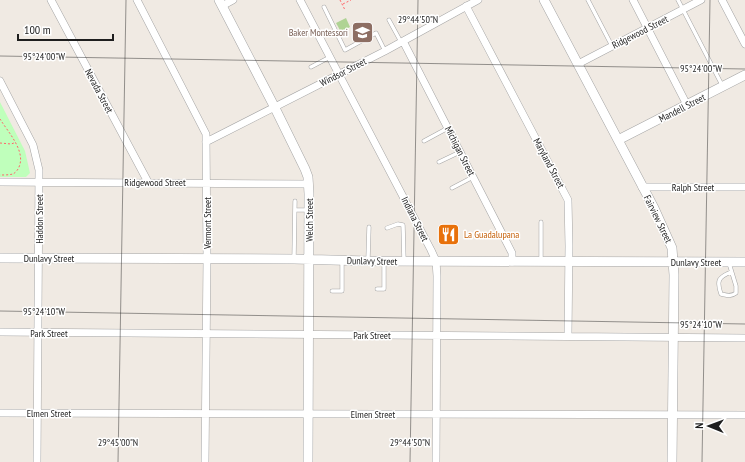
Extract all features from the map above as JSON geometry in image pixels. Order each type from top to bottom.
[{"type":"street","name":"Nevada Street","points":[[51,0],[148,182]]},
{"type":"street","name":"Vermont Street","points":[[137,0],[206,134],[207,259],[205,462]]},
{"type":"street","points":[[220,3],[233,0]]},
{"type":"street","name":"Indiana Street","points":[[300,0],[340,74],[436,262],[436,462]]},
{"type":"street","name":"Windsor Street","points":[[206,142],[274,106],[385,51],[478,0]]},
{"type":"street","name":"Fairview Street","points":[[544,0],[654,208],[672,248],[674,262],[672,462]]},
{"type":"street","points":[[633,0],[687,105]]},
{"type":"street","name":"Ridgewood Street","points":[[578,64],[702,0]]},
{"type":"street","points":[[722,0],[745,44]]},
{"type":"street","name":"Welch Street","points":[[220,3],[305,169],[309,184],[308,462]]},
{"type":"street","name":"Maryland Street","points":[[466,6],[568,200],[568,336]]},
{"type":"street","name":"Michigan Street","points":[[402,42],[512,253],[512,262]]},
{"type":"street","name":"Mandell Street","points":[[618,140],[745,75]]},
{"type":"street","name":"Haddon Street","points":[[0,82],[33,145],[37,157],[39,182],[37,462]]},
{"type":"street","name":"Ridgewood Street","points":[[0,182],[309,184]]},
{"type":"street","name":"Ralph Street","points":[[642,187],[745,187]]},
{"type":"street","name":"Dunlavy Street","points":[[0,258],[404,262],[674,262],[730,267],[745,262]]},
{"type":"street","name":"Park Street","points":[[0,332],[745,338]]},
{"type":"street","name":"Elmen Street","points":[[0,413],[745,415]]},
{"type":"lane","points":[[588,0],[612,46]]},
{"type":"lane","points":[[678,0],[723,86]]},
{"type":"lane","points":[[324,7],[345,50],[376,33],[385,51]]},
{"type":"lane","points":[[389,20],[402,42]]},
{"type":"lane","points":[[311,67],[330,57]]},
{"type":"lane","points":[[424,141],[448,128]]},
{"type":"lane","points":[[438,162],[460,152]]},
{"type":"lane","points":[[452,188],[473,178]]},
{"type":"lane","points":[[294,260],[295,201]]},
{"type":"lane","points":[[295,210],[309,210]]},
{"type":"lane","points":[[541,222],[541,262]]},
{"type":"lane","points":[[387,228],[398,224],[403,225],[404,262]]},
{"type":"lane","points":[[368,261],[369,226]]},
{"type":"lane","points":[[332,291],[342,291],[342,261]]},
{"type":"lane","points":[[377,289],[384,289],[384,261]]},
{"type":"lane","points":[[730,267],[736,286],[736,293],[734,295],[726,296],[721,294],[719,281],[721,276],[730,267]]},
{"type":"path","points":[[340,0],[345,10]]},
{"type":"path","points":[[342,4],[350,0]]},
{"type":"path","points":[[0,119],[20,154],[19,166],[15,173],[11,175],[0,175]]},
{"type":"path","points":[[0,143],[15,143]]},
{"type":"green space","points":[[346,18],[350,27],[341,32],[336,23]]},
{"type":"green space","points":[[0,102],[25,151],[30,173],[26,177],[0,177]]},
{"type":"place","name":"Baker Montessori","points":[[363,32]]},
{"type":"place","name":"La Guadalupana","points":[[449,234]]}]
